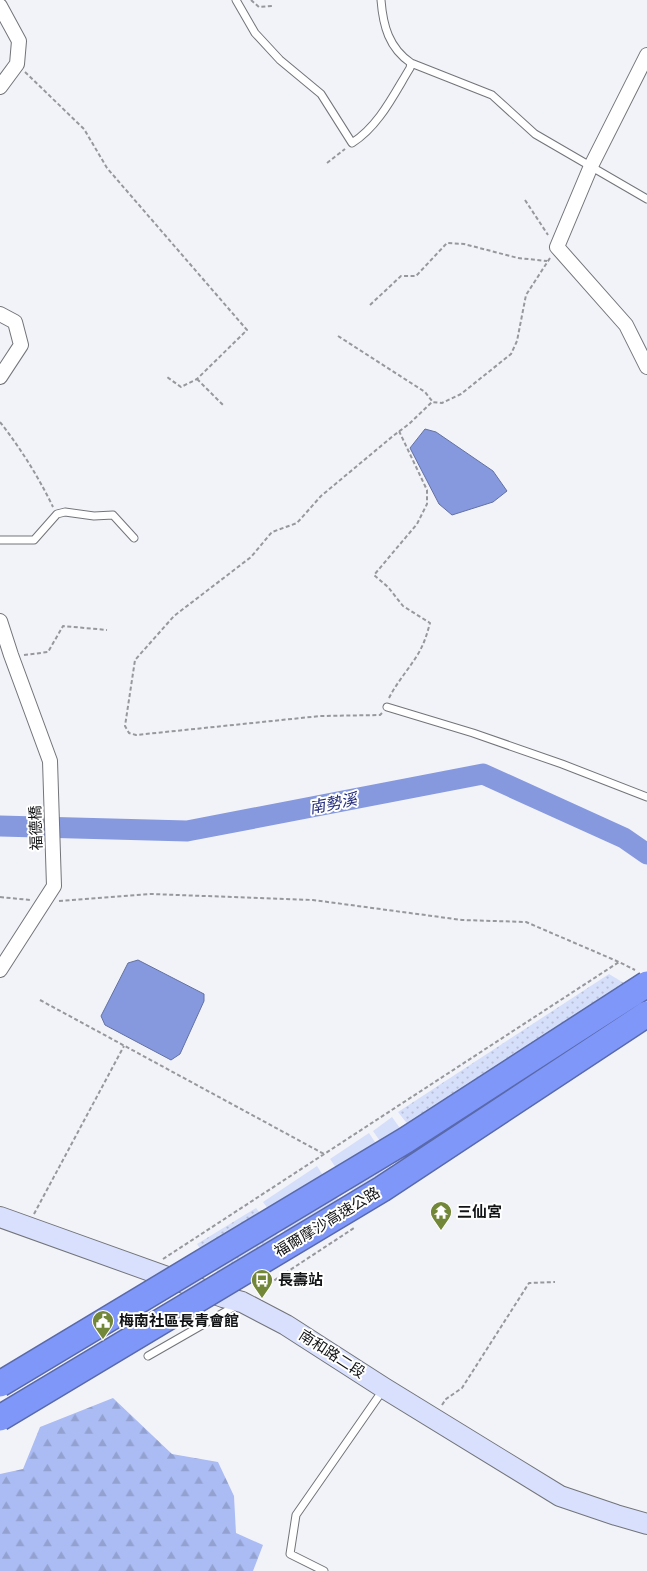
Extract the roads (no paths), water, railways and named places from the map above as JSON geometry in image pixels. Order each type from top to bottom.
[{"type":"highway","name":"福爾摩沙高速公路","points":[[0,1384],[406,1140],[644,978]]},
{"type":"highway","name":"福爾摩沙高速公路","points":[[0,1418],[382,1189],[647,1014]]},
{"type":"main road","name":"南和路二段","points":[[0,1217],[242,1302],[286,1325],[384,1388],[560,1496],[647,1524]]},
{"type":"street","points":[[0,6],[6,27],[19,41],[16,64],[0,87]]},
{"type":"street","points":[[647,56],[591,166],[556,247],[626,325],[647,367]]},
{"type":"street","points":[[0,314],[15,322],[22,345],[0,377]]},
{"type":"street","name":"福德橋","points":[[0,621],[50,761],[54,870],[54,886],[0,970]]},
{"type":"lane","points":[[236,0],[255,33],[280,60],[321,94],[352,143],[359,139],[378,120],[410,68],[411,63]]},
{"type":"lane","points":[[381,0],[386,30],[400,55],[411,63],[492,94],[535,134],[647,199]]},
{"type":"lane","points":[[0,540],[34,540],[57,514],[65,512],[94,516],[113,515],[134,538]]},
{"type":"lane","points":[[387,707],[491,739],[647,797]]},
{"type":"lane","points":[[148,1356],[242,1302]]},
{"type":"lane","points":[[324,1571],[290,1554],[296,1515],[384,1388]]},
{"type":"waterway","name":"南勢溪","points":[[0,826],[187,831],[483,774],[624,838],[647,854]]},
{"type":"place","name":"三仙宮","points":[[441,1231]]},
{"type":"place","name":"長壽站","points":[[262,1299]]},
{"type":"place","name":"梅南社區長青會館","points":[[103,1340]]}]
